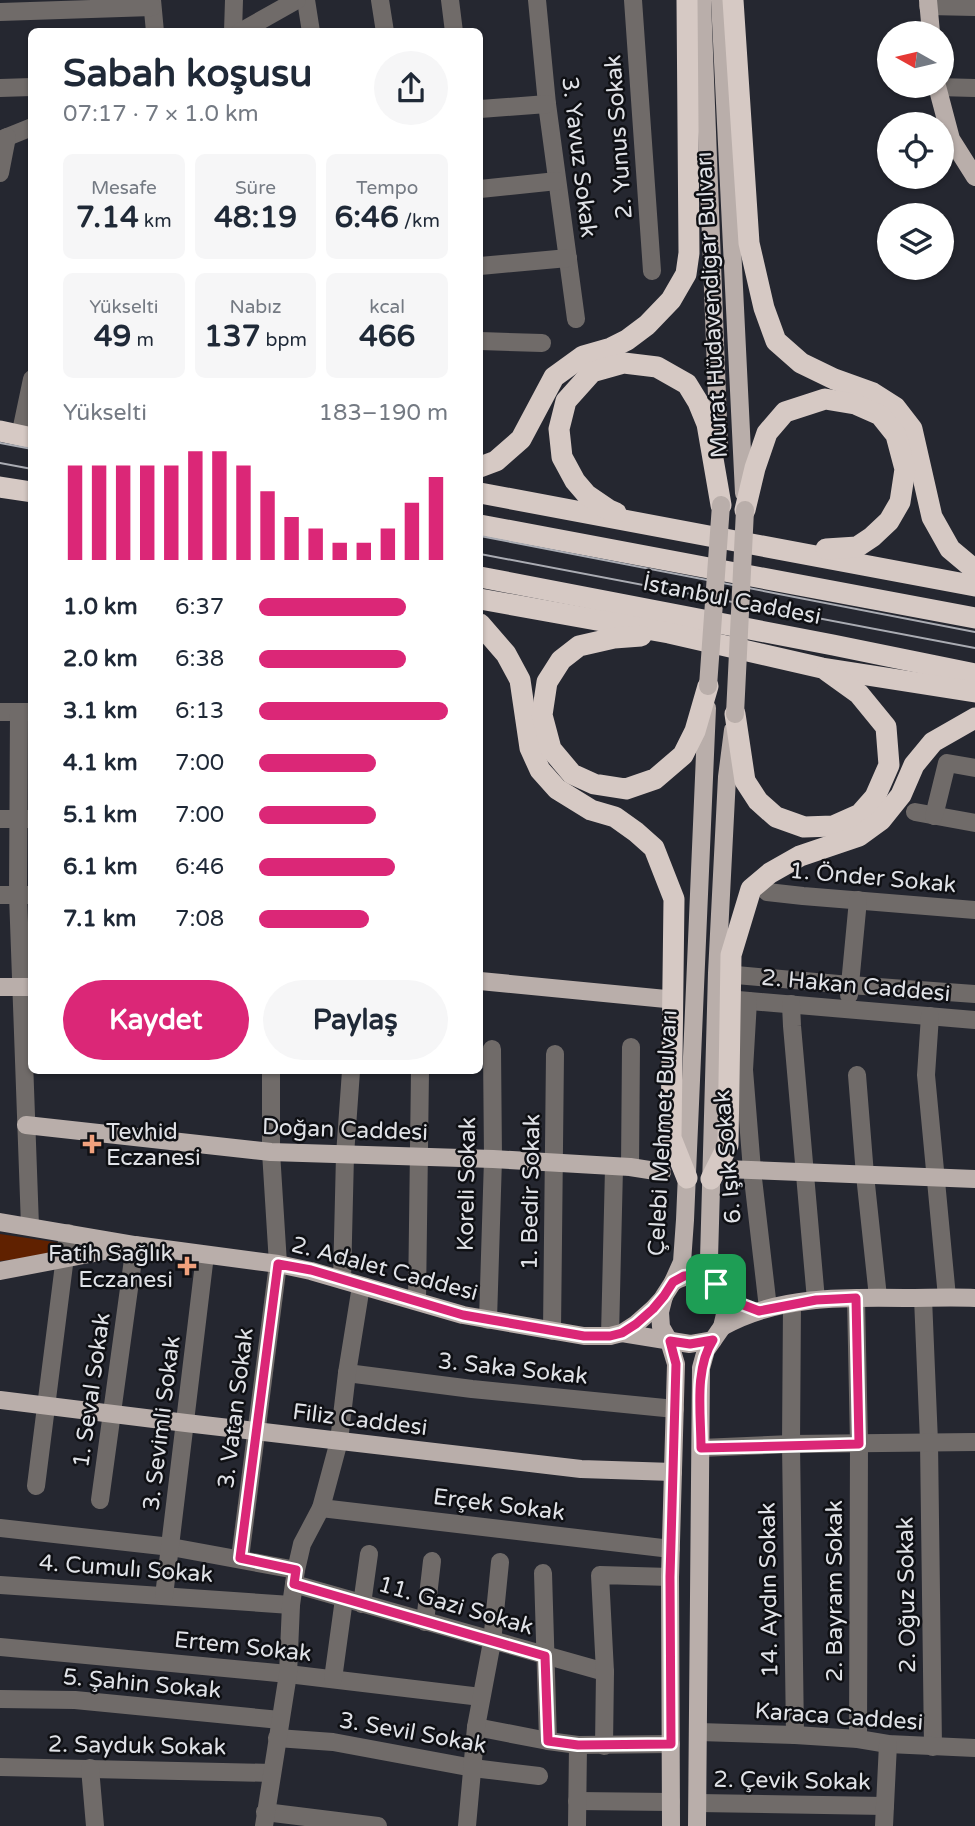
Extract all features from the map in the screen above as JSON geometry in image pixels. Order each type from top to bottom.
[{"type":"highway","points":[[483,466],[496,461],[521,439],[554,377],[583,356],[611,348],[647,325],[671,300],[686,274],[689,253],[687,0]]},
{"type":"highway","points":[[733,0],[749,243],[764,307],[776,341],[801,363],[873,393],[895,407],[912,429],[932,517],[950,549],[975,570]]},
{"type":"highway","points":[[641,523],[609,510],[587,495],[575,481],[562,457],[559,429],[566,401],[592,372],[624,363],[657,367],[687,384],[707,424],[720,505]]},
{"type":"highway","points":[[745,510],[767,433],[785,412],[825,399],[855,404],[880,415],[896,435],[905,469],[900,502],[889,521],[857,547],[789,550]]},
{"type":"highway","points":[[0,487],[28,491]]},
{"type":"highway","points":[[483,494],[975,586]]},
{"type":"highway","name":"İstanbul Caddesi","points":[[483,526],[975,618]]},
{"type":"highway","name":"İstanbul Caddesi","points":[[483,578],[975,674]]},
{"type":"highway","points":[[483,600],[669,633],[822,668],[975,692]]},
{"type":"highway","points":[[483,627],[506,654],[520,680],[530,748],[540,770],[557,789],[591,810],[615,817],[654,848],[674,900],[671,1138],[687,1178]]},
{"type":"highway","points":[[669,633],[614,638],[579,646],[561,660],[547,682],[542,715],[551,749],[572,774],[594,784],[626,789],[655,779],[683,755],[695,731],[708,686]]},
{"type":"highway","points":[[735,714],[745,781],[758,801],[776,817],[804,827],[833,826],[860,814],[875,797],[889,765],[886,727],[859,694],[822,668]]},
{"type":"highway","points":[[718,1174],[728,1145],[731,955],[751,889],[770,873],[800,856],[859,836],[881,820],[901,794],[914,765],[933,742],[975,718]]},
{"type":"main road","name":"Murat Hüdavendigar Bulvarı","points":[[702,0],[720,505],[714,604]]},
{"type":"main road","name":"Murat Hüdavendigar Bulvarı","points":[[720,0],[745,510],[740,607]]},
{"type":"main road","points":[[928,3],[930,21]]},
{"type":"main road","points":[[940,98],[951,139],[973,170]]},
{"type":"main road","name":"Çelebi Mehmet Bulvarı","points":[[671,1826],[670,1577],[676,1364],[670,1341],[662,1327],[660,1312],[682,1262],[714,604]]},
{"type":"main road","name":"Çelebi Mehmet Bulvarı","points":[[697,1826],[701,1368],[706,1350],[717,1334],[726,1310],[709,1259],[718,1174],[718,960],[727,777],[735,714],[740,607]]},
{"type":"main road","points":[[483,981],[666,999]]},
{"type":"main road","points":[[0,987],[26,987]]},
{"type":"main road","name":"Doğan Caddesi","points":[[26,1125],[271,1152],[492,1159],[662,1171]]},
{"type":"main road","points":[[718,1174],[752,1171],[805,1172],[975,1179]]},
{"type":"main road","name":"2. Adalet Caddesi","points":[[0,1222],[135,1245],[311,1270],[488,1320],[584,1336],[616,1334],[670,1341]]},
{"type":"main road","name":"2. Adalet Caddesi","points":[[0,1271],[135,1245]]},
{"type":"main road","points":[[616,1334],[636,1324],[684,1276],[707,1277],[733,1301],[764,1309]]},
{"type":"main road","points":[[670,1341],[690,1344],[717,1334],[741,1317],[764,1309],[816,1300],[878,1297],[975,1298]]},
{"type":"main road","name":"Filiz Caddesi","points":[[0,1400],[582,1469],[673,1472]]},
{"type":"street","points":[[233,28],[234,0]]},
{"type":"street","points":[[247,28],[298,0]]},
{"type":"street","points":[[306,0],[310,28]]},
{"type":"street","points":[[380,0],[384,28]]},
{"type":"street","points":[[450,0],[454,28]]},
{"type":"street","name":"3. Yavuz Sokak","points":[[537,0],[547,104],[576,319]]},
{"type":"street","name":"2. Yunus Sokak","points":[[633,0],[652,271]]},
{"type":"street","points":[[0,12],[152,3],[155,28]]},
{"type":"street","points":[[928,3],[975,6]]},
{"type":"street","points":[[954,87],[975,88]]},
{"type":"street","points":[[0,88],[28,88]]},
{"type":"street","points":[[483,109],[547,104]]},
{"type":"street","points":[[0,173],[4,139],[28,129]]},
{"type":"street","points":[[483,189],[557,181]]},
{"type":"street","points":[[483,266],[568,258]]},
{"type":"street","points":[[483,341],[542,343]]},
{"type":"street","points":[[17,435],[28,394]]},
{"type":"street","points":[[0,712],[25,712],[16,819],[17,895],[26,987],[26,1125],[30,1226]]},
{"type":"street","points":[[934,816],[947,763],[975,768]]},
{"type":"street","points":[[915,812],[975,823]]},
{"type":"street","name":"1. Önder Sokak","points":[[767,892],[975,910]]},
{"type":"street","points":[[848,1009],[858,900]]},
{"type":"street","points":[[736,975],[975,994]]},
{"type":"street","name":"2. Hakan Caddesi","points":[[741,1001],[975,1020]]},
{"type":"street","name":"6. Işık Sokak","points":[[741,1001],[744,1070],[764,1309]]},
{"type":"street","points":[[791,1004],[816,1300]]},
{"type":"street","points":[[930,1016],[926,1075],[947,1297]]},
{"type":"street","points":[[616,1334],[622,1168],[631,1047]]},
{"type":"street","name":"Koreli Sokak","points":[[488,1320],[492,1049]]},
{"type":"street","name":"1. Bedir Sokak","points":[[552,1331],[555,1054]]},
{"type":"street","name":"3. Vatan Sokak","points":[[240,1558],[278,1264],[271,1152],[271,1074]]},
{"type":"street","points":[[342,1280],[345,1154],[351,1074]]},
{"type":"street","points":[[417,1301],[420,1074]]},
{"type":"street","points":[[857,1075],[864,1175],[878,1297]]},
{"type":"street","points":[[36,1486],[68,1233]]},
{"type":"street","name":"1. Seval Sokak","points":[[100,1500],[135,1245]]},
{"type":"street","name":"3. Sevimli Sokak","points":[[164,1596],[205,1255]]},
{"type":"street","points":[[361,1286],[339,1441],[321,1508],[302,1544],[295,1577],[290,1605],[288,1674],[265,1819],[378,1826]]},
{"type":"street","name":"2. Bayram Sokak","points":[[856,1298],[859,1444],[858,1739]]},
{"type":"street","name":"2. Oğuz Sokak","points":[[923,1298],[929,1442],[933,1747]]},
{"type":"street","name":"14. Aydın Sokak","points":[[792,1304],[795,1735]]},
{"type":"street","name":"3. Saka Sokak","points":[[347,1373],[472,1389],[675,1409]]},
{"type":"street","points":[[701,1448],[975,1442]]},
{"type":"street","name":"Erçek Sokak","points":[[321,1508],[671,1549]]},
{"type":"street","name":"11. Gazi Sokak","points":[[0,1528],[171,1547],[240,1558],[295,1577],[344,1599],[605,1672]]},
{"type":"street","points":[[362,1604],[369,1554]]},
{"type":"street","points":[[425,1622],[432,1561]]},
{"type":"street","points":[[467,1826],[476,1727],[492,1642],[500,1562]]},
{"type":"street","points":[[543,1573],[548,1741]]},
{"type":"street","points":[[604,1746],[605,1672],[600,1575],[670,1577]]},
{"type":"street","name":"4. Cumulı Sokak","points":[[0,1585],[290,1605]]},
{"type":"street","points":[[333,1679],[344,1599]]},
{"type":"street","name":"Ertem Sokak","points":[[0,1647],[288,1674],[481,1697]]},
{"type":"street","name":"5. Şahin Sokak","points":[[0,1699],[75,1700],[279,1729]]},
{"type":"street","points":[[476,1727],[578,1745],[671,1744]]},
{"type":"street","name":"3. Sevil Sokak","points":[[279,1729],[333,1742],[473,1768],[539,1776]]},
{"type":"street","name":"Karaca Caddesi","points":[[699,1732],[795,1735],[888,1744],[975,1748]]},
{"type":"street","points":[[884,1826],[888,1744]]},
{"type":"street","points":[[577,1826],[578,1745]]},
{"type":"street","name":"2. Sayduk Sokak","points":[[0,1767],[272,1773]]},
{"type":"street","points":[[90,1768],[94,1826]]},
{"type":"street","points":[[577,1801],[671,1802]]},
{"type":"street","name":"2. Çevik Sokak","points":[[698,1803],[885,1806]]},
{"type":"shaded area","points":[[0,1234],[61,1243],[59,1254],[0,1261]]},
{"type":"tram line","points":[[0,443],[28,448]]},
{"type":"tram line","points":[[0,463],[28,468]]},
{"type":"tram line","points":[[483,537],[975,632]]},
{"type":"tram line","points":[[483,555],[975,648]]},
{"type":"place","name":"Tevhid Eczanesi","points":[[92,1144]]},
{"type":"place","name":"Fatih Sağlık Eczanesi","points":[[187,1266]]},
{"type":"route","points":[[278,1264],[311,1270],[463,1315],[584,1336],[622,1333],[653,1309],[673,1282],[684,1276],[707,1277],[716,1284],[722,1293],[733,1301],[759,1311],[816,1300],[856,1298],[859,1444],[701,1448],[701,1368],[706,1350],[713,1340],[690,1344],[670,1341],[676,1364],[670,1577],[671,1744],[604,1746],[548,1741],[545,1656],[294,1584],[296,1570],[240,1558],[278,1264]]}]
